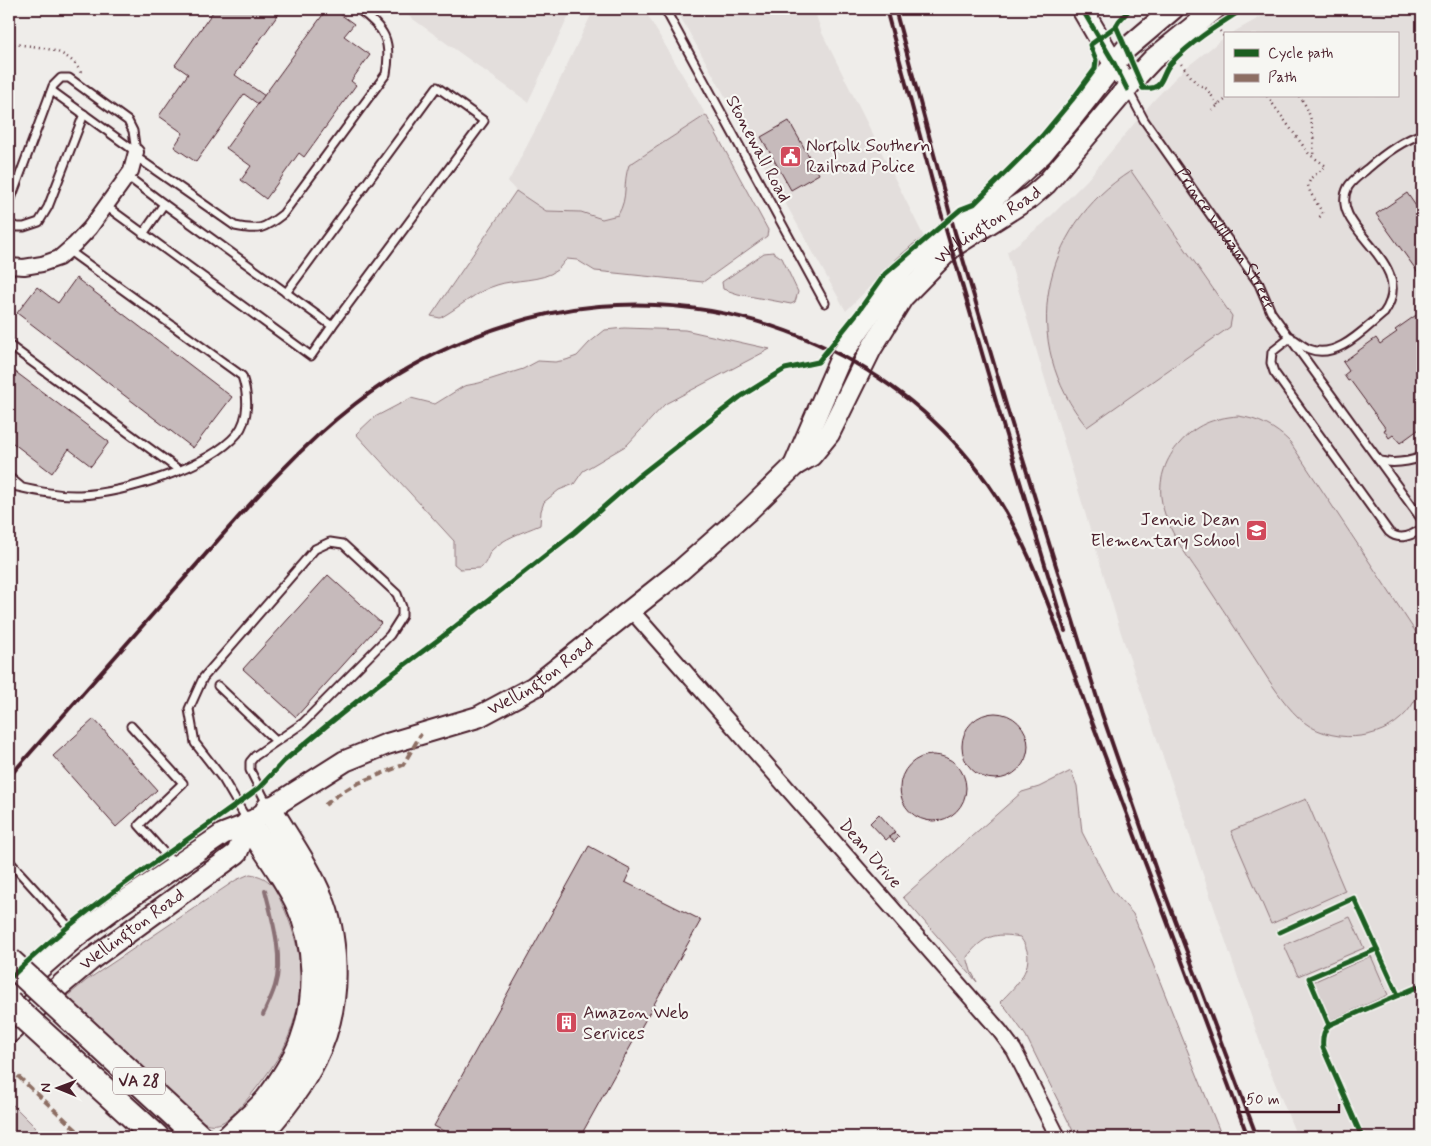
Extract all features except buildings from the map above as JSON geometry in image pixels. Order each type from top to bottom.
[{"type":"highway","points":[[257,1137],[293,1094],[313,1063],[327,1026],[333,990],[331,940],[327,919],[320,899],[269,809]]},
{"type":"highway","points":[[230,1137],[267,1101],[285,1074],[303,1042],[314,989],[313,956],[305,919],[290,888],[250,824]]},
{"type":"highway","name":"VA 28","points":[[9,961],[199,1137]]},
{"type":"highway","name":"VA 28","points":[[9,1003],[156,1137]]},
{"type":"main road","name":"Prince William Street","points":[[1082,9],[1127,89]]},
{"type":"main road","name":"Wellington Road","points":[[794,466],[842,355],[886,290],[912,261],[986,204],[1042,154],[1114,63],[1133,42],[1173,9]]},
{"type":"main road","name":"Wellington Road","points":[[9,995],[77,936],[223,834],[250,824],[319,776],[359,754],[478,717],[534,687],[681,570],[750,510],[794,466],[812,456],[829,434],[871,349],[891,315],[917,281],[952,247],[1031,197],[1046,184],[1153,60],[1219,15]]},
{"type":"main road","name":"Wellington Road","points":[[9,1033],[93,958],[237,853],[250,824]]},
{"type":"street","points":[[9,266],[24,267],[42,264],[58,258],[68,250],[90,228],[131,171],[136,154]]},
{"type":"street","name":"Dean Drive","points":[[631,610],[1003,1035],[1014,1050],[1058,1137]]},
{"type":"lane","points":[[52,91],[236,226],[250,229],[267,227],[283,214],[386,74],[389,56],[384,34],[373,19],[358,9]]},
{"type":"lane","name":"Stonewall Road","points":[[665,9],[825,303]]},
{"type":"lane","points":[[9,204],[52,91],[57,81],[61,78],[69,78],[128,121],[133,131],[136,154]]},
{"type":"lane","points":[[106,206],[311,356],[484,121],[437,87],[286,293]]},
{"type":"lane","name":"Prince William Street","points":[[1127,89],[1144,120],[1259,284],[1269,308],[1422,520]]},
{"type":"lane","points":[[9,224],[24,227],[39,222],[48,208],[84,114]]},
{"type":"lane","points":[[1422,134],[1399,144],[1352,183],[1347,191],[1344,204],[1350,218],[1390,275],[1393,289],[1388,308],[1350,340],[1334,349],[1323,351],[1307,349],[1291,337],[1272,352],[1271,363],[1274,372],[1389,532],[1403,537],[1410,536],[1422,528]]},
{"type":"lane","points":[[127,176],[332,326]]},
{"type":"lane","points":[[143,234],[164,204]]},
{"type":"lane","points":[[9,485],[56,494],[79,495],[107,493],[151,481],[216,452],[238,434],[246,417],[247,390],[242,376],[68,250]]},
{"type":"lane","points":[[9,345],[179,470]]},
{"type":"lane","points":[[1380,461],[1387,463],[1405,462],[1422,457]]},
{"type":"lane","points":[[9,477],[22,488]]},
{"type":"lane","points":[[250,824],[223,779],[195,743],[189,709],[203,678],[315,549],[330,542],[343,544],[397,594],[402,607],[402,616],[390,636],[303,723],[255,756],[250,762],[250,770],[269,809]]},
{"type":"lane","points":[[218,686],[276,741]]},
{"type":"lane","points":[[131,726],[183,783],[139,825],[176,866]]},
{"type":"lane","points":[[9,861],[77,936]]},
{"type":"path","points":[[1210,30],[1219,15]]},
{"type":"path","points":[[9,44],[31,46],[59,52],[71,58],[78,67],[82,77]]},
{"type":"path","points":[[1176,58],[1194,82],[1207,89],[1218,105]]},
{"type":"path","points":[[1212,110],[1227,98]]},
{"type":"path","points":[[1268,98],[1313,158],[1326,166],[1311,178],[1308,185],[1322,212],[1322,215],[1318,218]]},
{"type":"path","points":[[1300,98],[1307,107],[1312,120],[1313,158]]},
{"type":"shaded area","points":[[399,9],[572,9],[528,102]]},
{"type":"shaded area","points":[[594,9],[644,9],[706,115],[629,165],[626,174],[625,203],[618,215],[602,219],[581,212],[546,211],[516,191],[508,182],[541,119]]},
{"type":"shaded area","points":[[676,9],[814,9],[822,33],[924,237],[893,263],[846,311]]},
{"type":"shaded area","name":"Jennie Dean Elementary School","points":[[1275,9],[1422,9],[1422,1137],[1297,1137],[1268,1066],[1121,633],[1007,252],[1044,223],[1087,180],[1154,100],[1183,70],[1224,38],[1224,98],[1398,98],[1398,32],[1234,32]]},
{"type":"shaded area","points":[[706,115],[768,230],[767,236],[703,282],[595,271],[577,260],[567,259],[558,269],[544,277],[497,285],[475,295],[440,318],[431,316],[516,191],[546,211],[581,212],[602,219],[618,215],[623,202],[629,165]]},
{"type":"shaded area","points":[[1131,171],[1232,316],[1230,327],[1087,427],[1065,394],[1052,360],[1047,324],[1049,289],[1059,255],[1076,223],[1100,195]]},
{"type":"shaded area","points":[[773,252],[782,258],[798,292],[795,302],[791,304],[738,294],[723,289],[722,282],[764,253]]},
{"type":"shaded area","points":[[624,328],[685,330],[770,349],[665,404],[627,445],[583,471],[574,484],[559,490],[544,502],[540,525],[501,542],[491,551],[481,568],[460,569],[454,564],[454,541],[356,434],[373,418],[411,398],[435,404],[464,386],[523,369],[538,361],[555,362],[577,356],[605,330]]},
{"type":"shaded area","points":[[1238,416],[1266,424],[1290,442],[1419,637],[1422,650],[1422,683],[1420,690],[1407,713],[1383,730],[1354,737],[1339,736],[1311,727],[1298,717],[1268,679],[1173,533],[1163,509],[1161,497],[1162,476],[1170,456],[1185,437],[1198,427],[1220,419]]},
{"type":"shaded area","points":[[1071,771],[1077,786],[1082,832],[1112,890],[1133,914],[1222,1137],[1076,1137],[1026,1036],[1000,1002],[1020,980],[1027,964],[1026,947],[1020,937],[1003,935],[990,937],[973,950],[967,957],[977,982],[903,897],[1022,792],[1039,787]]},
{"type":"shaded area","points":[[1306,799],[1345,891],[1271,924],[1231,831]]},
{"type":"shaded area","points":[[250,874],[257,875],[271,884],[288,917],[300,963],[299,999],[287,1041],[265,1077],[237,1111],[228,1118],[218,1124],[204,1123],[66,997],[87,980],[236,880]]},
{"type":"shaded area","points":[[1350,917],[1364,948],[1298,976],[1284,945]]},
{"type":"shaded area","points":[[1371,956],[1388,995],[1329,1021],[1313,982]]},
{"type":"shaded area","points":[[9,1101],[45,1137],[9,1137]]},
{"type":"waterway","points":[[263,1015],[275,986],[278,963],[276,938],[265,890]]},
{"type":"railway","points":[[886,9],[935,192],[1065,631]]},
{"type":"railway","points":[[895,9],[954,229],[1007,408],[1102,714],[1156,870],[1257,1137]]},
{"type":"railway","points":[[9,777],[269,484],[310,442],[381,385],[439,352],[503,326],[567,310],[599,306],[655,305],[711,311],[765,324],[817,344],[866,370],[912,402],[952,440],[988,484],[1022,542],[1048,604],[1119,793]]},
{"type":"railway","points":[[1117,788],[1248,1137]]},
{"type":"marked path","points":[[325,805],[354,785],[403,765],[421,734]]},
{"type":"marked path","points":[[9,1068],[84,1137]]},
{"type":"cycle path","points":[[1082,9],[1127,89]]},
{"type":"cycle path","points":[[9,979],[38,952],[99,903],[259,788],[284,761],[325,727],[575,532],[639,476],[740,397],[785,369],[818,362],[858,312],[885,274],[961,209],[974,204],[1042,136],[1095,69],[1096,60],[1090,45],[1116,26],[1130,9]]},
{"type":"cycle path","points":[[1143,88],[1159,85],[1171,63],[1179,55],[1243,9]]},
{"type":"cycle path","points":[[1116,26],[1143,88]]},
{"type":"cycle path","points":[[1280,932],[1354,898],[1398,995]]},
{"type":"cycle path","points":[[1329,1025],[1309,978],[1377,949]]},
{"type":"cycle path","points":[[1362,1137],[1323,1048],[1324,1033],[1329,1025],[1422,985]]},
{"type":"place","name":"Norfolk Southern Railroad Police","points":[[790,156]]},
{"type":"place","name":"Jennie Dean Elementary School","points":[[1256,530]]},
{"type":"place","name":"Amazon Web Services","points":[[567,1023]]}]
